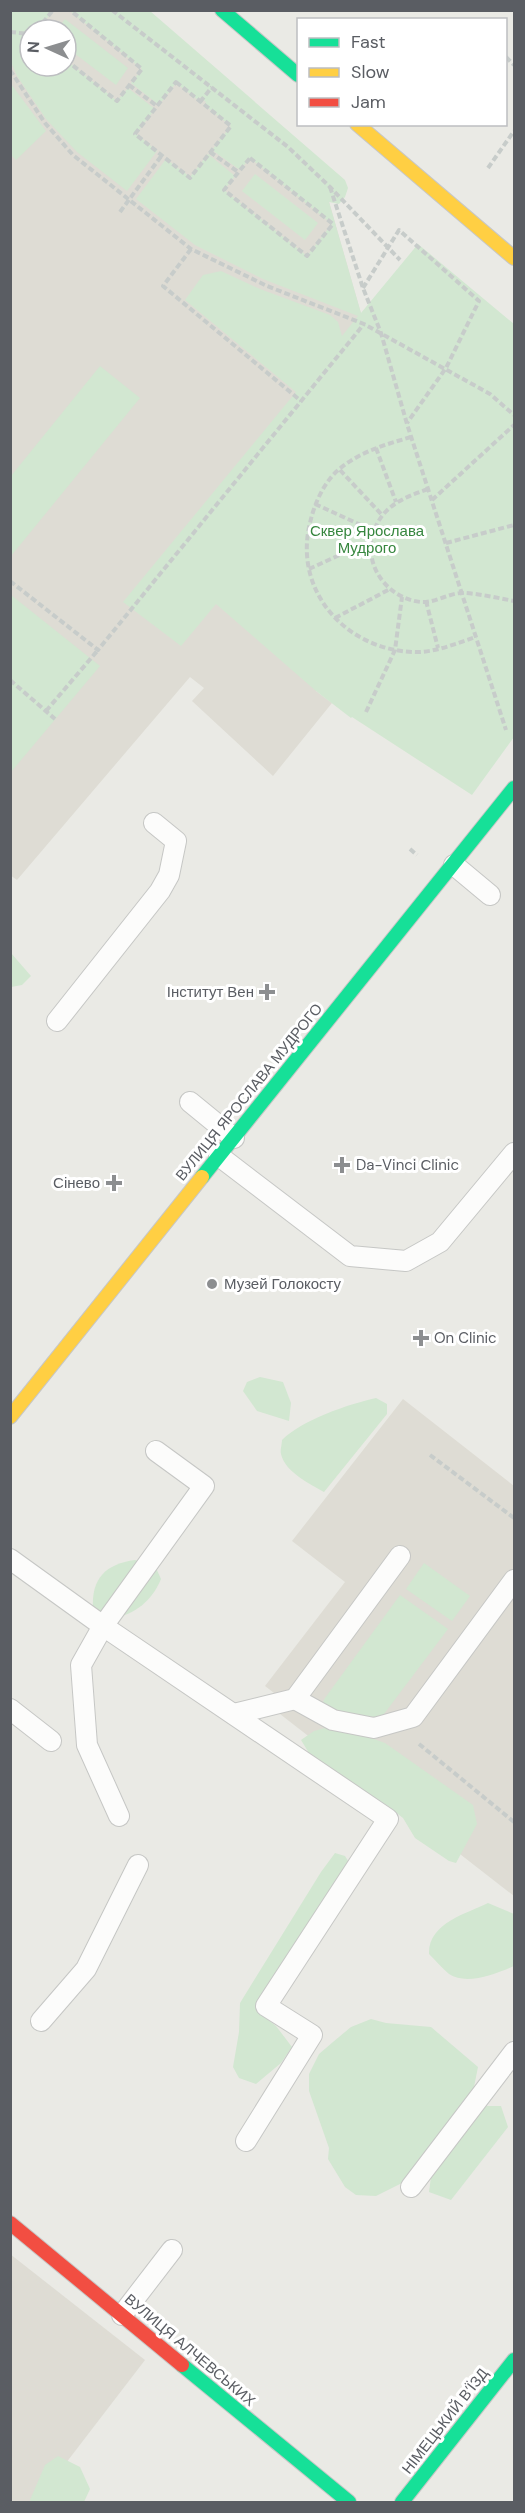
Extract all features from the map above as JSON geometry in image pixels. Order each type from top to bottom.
[{"type":"street","points":[[222,10],[297,74]]},
{"type":"street","points":[[359,126],[514,258]]},
{"type":"street","name":"ВУЛИЦЯ ЯРОСЛАВА МУДРОГО","points":[[10,1418],[514,788]]},
{"type":"street","name":"ВУЛИЦЯ АЛЧЕВСЬКИХ","points":[[10,2223],[349,2502]]},
{"type":"street","name":"НІМЕЦЬКИЙ В’ЇЗД","points":[[402,2502],[514,2360]]},
{"type":"lane","points":[[57,1021],[160,891],[169,875],[176,841],[154,823]]},
{"type":"lane","points":[[454,865],[490,895]]},
{"type":"lane","points":[[190,1102],[234,1138]]},
{"type":"lane","points":[[219,1156],[350,1256],[406,1261],[440,1242],[514,1153]]},
{"type":"lane","points":[[119,1816],[87,1745],[81,1665],[103,1626],[204,1486],[156,1451]]},
{"type":"lane","points":[[234,1714],[295,1699],[400,1556]]},
{"type":"lane","points":[[10,1559],[103,1626],[388,1819],[266,2006],[312,2036],[246,2141]]},
{"type":"lane","points":[[295,1699],[333,1720],[374,1728],[413,1717],[514,1580]]},
{"type":"lane","points":[[10,1709],[51,1741]]},
{"type":"lane","points":[[41,2021],[86,1969],[138,1865]]},
{"type":"lane","points":[[411,2187],[514,2052]]},
{"type":"lane","points":[[122,2315],[172,2250]]},
{"type":"path","points":[[70,10],[142,69],[117,101],[78,70]]},
{"type":"path","points":[[112,10],[288,147],[400,260]]},
{"type":"path","points":[[10,70],[45,123],[74,155],[191,249],[267,286],[364,324],[490,394],[514,415]]},
{"type":"path","points":[[176,82],[200,102],[231,126],[190,178],[135,134],[176,82]]},
{"type":"path","points":[[129,85],[157,106]]},
{"type":"path","points":[[200,102],[212,87]]},
{"type":"path","points":[[488,168],[514,131]]},
{"type":"path","points":[[210,152],[238,172]]},
{"type":"path","points":[[120,212],[162,155]]},
{"type":"path","points":[[250,158],[333,224],[307,256],[224,190],[238,172],[250,158]]},
{"type":"path","points":[[330,187],[363,288],[381,333],[411,437],[506,730]]},
{"type":"path","points":[[363,288],[399,230],[479,301],[446,368],[407,424]]},
{"type":"path","points":[[191,249],[163,286],[301,401]]},
{"type":"path","points":[[46,711],[364,324]]},
{"type":"path","points":[[432,500],[514,425]]},
{"type":"path","points":[[411,437],[362,453],[334,474],[315,504],[306,538],[309,569],[325,606],[335,618],[349,632],[381,648],[416,652],[476,637]]},
{"type":"path","points":[[375,448],[396,502]]},
{"type":"path","points":[[340,470],[382,515]]},
{"type":"path","points":[[428,489],[396,502],[382,515],[372,540],[372,559],[378,575],[390,589],[402,597],[426,601],[439,600],[462,592],[514,601]]},
{"type":"path","points":[[315,504],[374,531]]},
{"type":"path","points":[[446,543],[514,525]]},
{"type":"path","points":[[309,569],[372,540]]},
{"type":"path","points":[[10,581],[98,650]]},
{"type":"path","points":[[335,618],[390,589]]},
{"type":"path","points":[[366,712],[395,650],[402,597]]},
{"type":"path","points":[[426,601],[438,648]]},
{"type":"path","points":[[10,680],[55,719]]},
{"type":"path","points":[[430,1455],[514,1518]]},
{"type":"path","points":[[393,1723],[514,1822]]},
{"type":"shaded area","points":[[10,11],[92,11],[326,191],[362,317],[316,691],[332,703],[273,776],[192,701],[204,688],[190,677],[17,880],[10,875]]},
{"type":"shaded area","points":[[403,1399],[514,1486],[514,1896],[280,1714],[278,1696],[265,1686],[345,1582],[292,1541]]},
{"type":"shaded area","points":[[10,2254],[145,2360],[36,2502],[11,2502]]},
{"type":"green space","points":[[10,11],[53,11],[47,18],[18,18],[18,77],[11,62]]},
{"type":"green space","name":"Сквер Ярослава Мудрого","points":[[70,11],[150,11],[345,180],[348,188],[345,197],[339,204],[329,202],[361,313],[418,244],[514,324],[514,737],[472,795],[351,718],[316,691],[216,604],[181,646],[123,602],[296,392],[185,300],[203,275],[221,271],[260,289],[330,315],[338,322],[342,336],[358,316],[263,279],[195,245],[136,199],[166,159],[190,177],[208,154],[235,176],[224,190],[307,256],[332,224],[250,158],[240,170],[212,150],[231,126],[204,105],[206,102],[200,97],[198,100],[176,83],[159,105],[131,83],[142,69]]},
{"type":"green space","points":[[78,29],[128,68],[116,85],[78,56]]},
{"type":"green space","points":[[78,70],[117,101],[128,88],[155,109],[136,134],[157,151],[127,191],[77,152],[46,119],[18,78],[78,78]]},
{"type":"green space","points":[[11,84],[46,131],[16,160],[11,155]]},
{"type":"green space","points":[[255,174],[318,223],[305,240],[242,191]]},
{"type":"green space","points":[[100,366],[140,398],[11,556],[11,476]]},
{"type":"green space","points":[[11,595],[100,666],[11,772]]},
{"type":"green space","points":[[11,953],[31,976],[22,985],[11,987]]},
{"type":"green space","points":[[260,1377],[283,1382],[291,1403],[289,1421],[257,1411],[243,1391],[247,1382]]},
{"type":"green space","points":[[376,1398],[387,1404],[387,1414],[324,1492],[299,1477],[287,1466],[281,1454],[282,1440],[291,1433],[326,1414]]},
{"type":"green space","points":[[135,1560],[156,1568],[161,1579],[148,1600],[128,1614],[112,1619],[93,1609],[95,1589],[102,1574],[116,1565]]},
{"type":"green space","points":[[424,1563],[470,1596],[452,1621],[406,1589]]},
{"type":"green space","points":[[400,1595],[448,1629],[381,1718],[347,1715],[321,1706],[325,1698]]},
{"type":"green space","points":[[325,1728],[346,1729],[385,1743],[473,1805],[477,1824],[456,1863],[449,1861],[415,1838],[403,1818],[388,1806],[312,1758],[301,1740],[314,1731]]},
{"type":"green space","points":[[335,1853],[345,1856],[350,1864],[261,2014],[276,2026],[292,2047],[281,2063],[256,2084],[239,2078],[233,2067],[239,2032],[240,2003]]},
{"type":"green space","points":[[488,1903],[514,1914],[514,1966],[473,1979],[464,1979],[449,1974],[429,1954],[430,1943],[441,1927]]},
{"type":"green space","points":[[371,2019],[386,2023],[431,2027],[478,2067],[473,2092],[410,2179],[376,2196],[356,2195],[345,2187],[328,2159],[329,2148],[309,2091],[309,2074],[319,2054],[351,2027]]},
{"type":"green space","points":[[482,2106],[501,2106],[508,2127],[451,2200],[429,2192],[431,2177]]},
{"type":"green space","points":[[58,2456],[80,2467],[90,2489],[84,2502],[32,2502],[30,2500],[45,2465]]},
{"type":"traffic: fast","points":[[222,10],[297,74]]},
{"type":"traffic: fast","points":[[202,1177],[514,788]]},
{"type":"traffic: fast","points":[[402,2502],[514,2360]]},
{"type":"traffic: fast","points":[[182,2365],[349,2502]]},
{"type":"traffic: slow","points":[[359,126],[514,258]]},
{"type":"traffic: slow","points":[[10,1417],[202,1177]]},
{"type":"traffic: jam","points":[[10,2223],[182,2365]]},
{"type":"place","name":"Інститут Вен","points":[[267,992]]},
{"type":"place","name":"Da-Vinci Сlinic","points":[[342,1165]]},
{"type":"place","name":"Сінево","points":[[114,1183]]},
{"type":"place","name":"Музей Голокосту","points":[[212,1284]]},
{"type":"place","name":"On Clinic","points":[[421,1338]]}]
